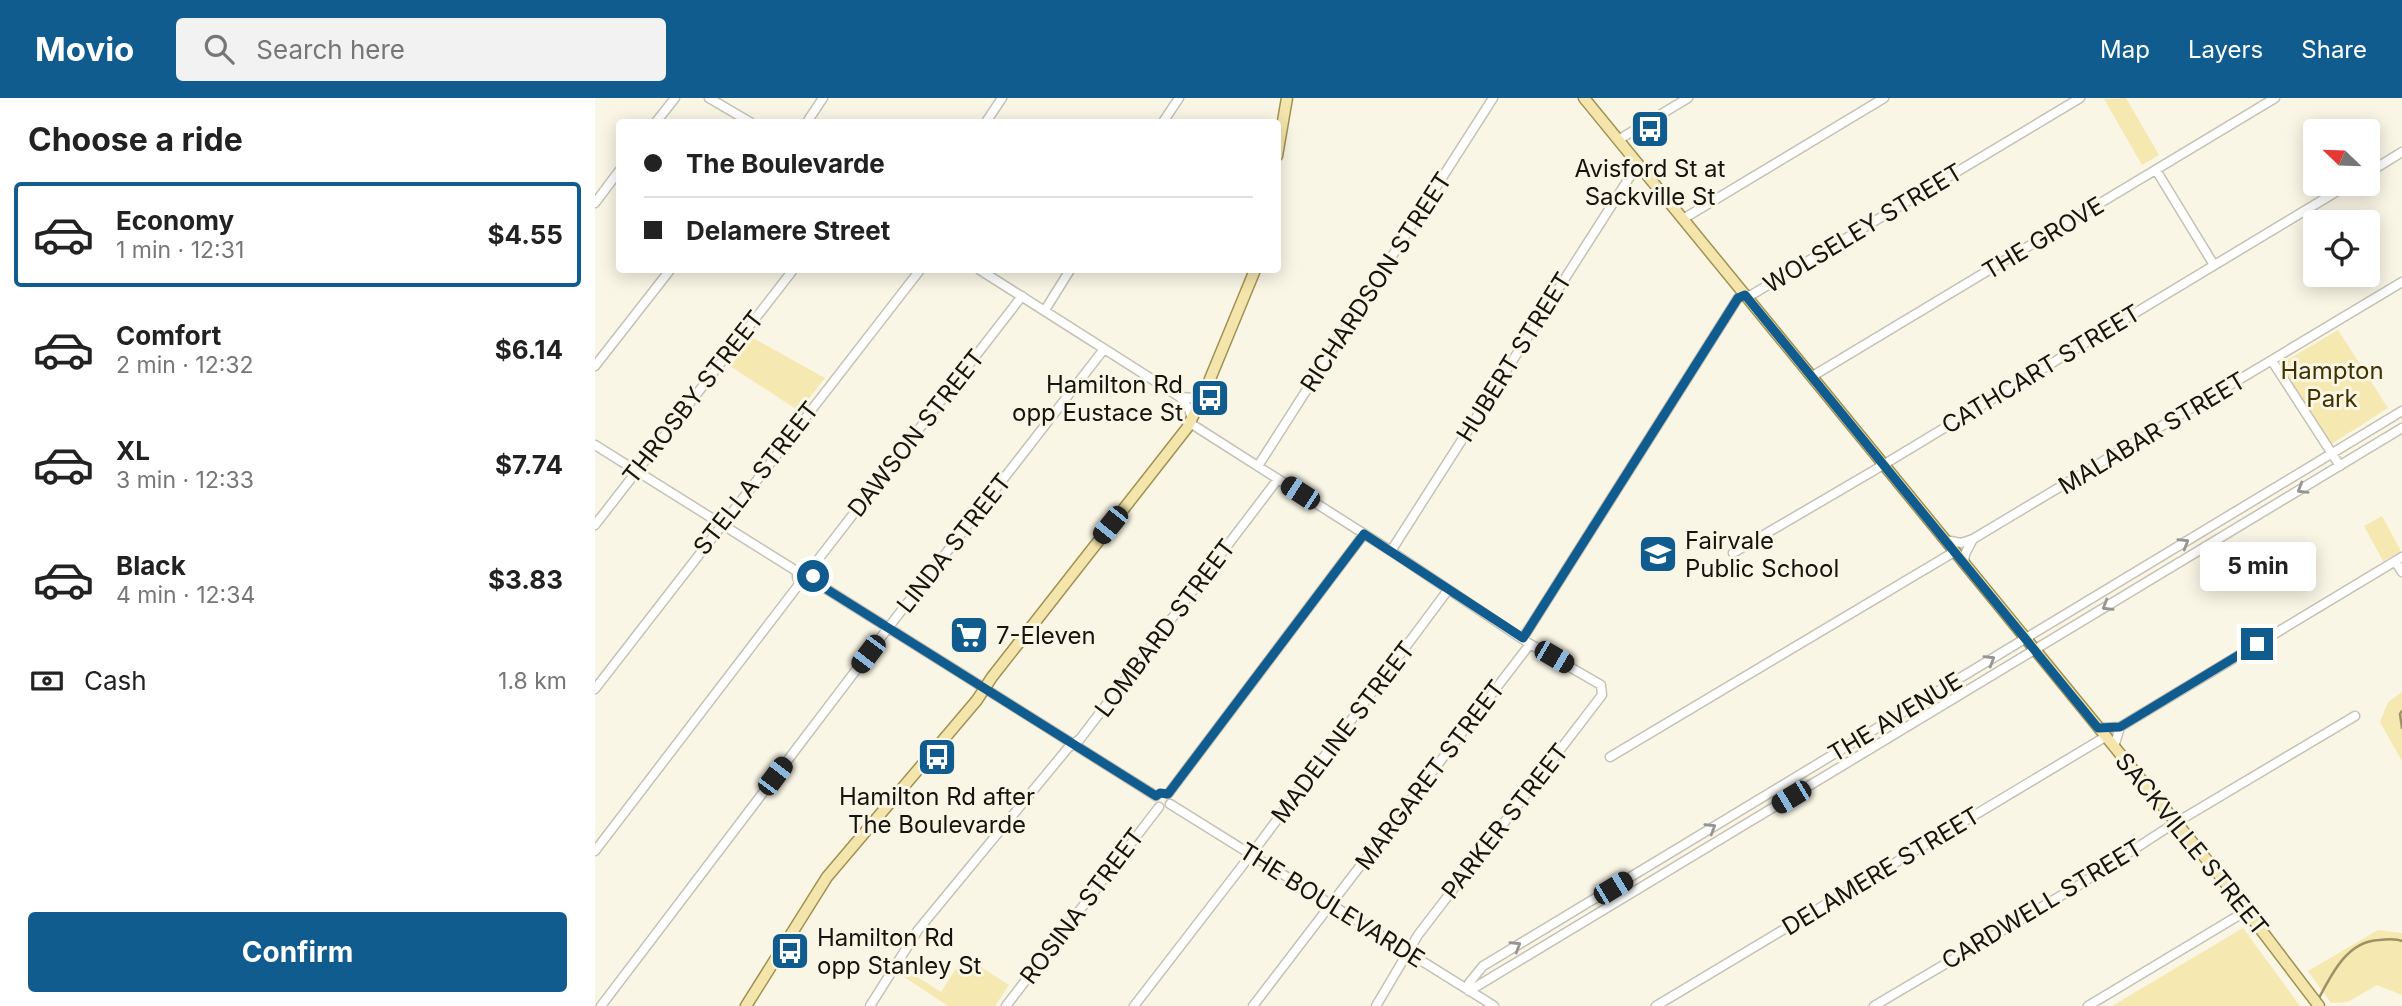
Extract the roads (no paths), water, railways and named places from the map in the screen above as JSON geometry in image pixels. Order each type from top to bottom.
[{"type":"main road","points":[[1281,125],[1287,98]]},
{"type":"main road","name":"SACKVILLE STREET","points":[[1584,98],[2176,823],[2319,1006]]},
{"type":"main road","points":[[746,1006],[827,877],[977,700],[1191,421],[1254,273]]},
{"type":"street","points":[[658,119],[675,98]]},
{"type":"street","points":[[709,98],[745,119]]},
{"type":"street","points":[[809,119],[823,98]]},
{"type":"street","points":[[988,119],[1002,98]]},
{"type":"street","points":[[1165,119],[1179,98]]},
{"type":"street","name":"RICHARDSON STREET","points":[[1258,466],[1493,98]]},
{"type":"street","points":[[1618,140],[1688,98]]},
{"type":"street","points":[[1683,219],[1884,98]]},
{"type":"street","name":"WOLSELEY STREET","points":[[1526,641],[1738,298],[1753,294],[2080,98]]},
{"type":"street","name":"THE GROVE","points":[[1811,377],[2275,98]]},
{"type":"street","points":[[2380,166],[2402,152]]},
{"type":"street","name":"HUBERT STREET","points":[[1391,551],[1638,164]]},
{"type":"street","points":[[2156,170],[2214,265]]},
{"type":"street","points":[[595,203],[616,175]]},
{"type":"street","name":"CATHCART STREET","points":[[1733,553],[2329,196]]},
{"type":"street","points":[[595,366],[668,273]]},
{"type":"street","name":"THROSBY STREET","points":[[595,525],[791,273]]},
{"type":"street","name":"STELLA STREET","points":[[595,689],[721,523],[918,273]]},
{"type":"street","points":[[985,273],[1180,397],[1189,409],[1191,421],[1526,641]]},
{"type":"street","points":[[1045,310],[1068,273]]},
{"type":"street","name":"MALABAR STREET","points":[[1973,540],[2402,282]]},
{"type":"street","name":"DAWSON STREET","points":[[810,570],[1021,296]]},
{"type":"street","name":"LINDA STREET","points":[[601,1006],[1104,349]]},
{"type":"street","points":[[2272,361],[2340,466]]},
{"type":"street","points":[[1180,397],[1203,396]]},
{"type":"street","name":"THE AVENUE","points":[[1469,991],[1469,984],[1483,966],[2402,411]]},
{"type":"street","name":"THE AVENUE","points":[[1469,991],[2402,428]]},
{"type":"street","points":[[595,445],[798,572]]},
{"type":"street","name":"LOMBARD STREET","points":[[870,1006],[918,930],[1074,744],[1278,479]]},
{"type":"street","points":[[1168,794],[1364,534]]},
{"type":"street","points":[[1944,539],[1961,543],[1973,540]]},
{"type":"street","points":[[1964,565],[1965,554],[1973,540]]},
{"type":"street","points":[[1610,757],[1954,552]]},
{"type":"street","points":[[2398,559],[2402,572]]},
{"type":"street","name":"DELAMERE STREET","points":[[1656,1006],[2102,732],[2120,727],[2398,559]]},
{"type":"street","points":[[798,572],[804,568],[810,570],[812,580]]},
{"type":"street","points":[[798,572],[800,583]]},
{"type":"street","points":[[812,580],[1156,796]]},
{"type":"street","points":[[800,583],[805,584],[812,580]]},
{"type":"street","points":[[595,851],[800,583]]},
{"type":"street","name":"MADELINE STREET","points":[[1134,1006],[1448,590]]},
{"type":"street","name":"PARKER STREET","points":[[1376,1006],[1409,953],[1411,944],[1602,695],[1601,685],[1526,641]]},
{"type":"street","name":"MARGARET STREET","points":[[1254,1006],[1526,641]]},
{"type":"street","name":"CARDWELL STREET","points":[[1874,1006],[2079,885],[2176,823],[2355,716]]},
{"type":"street","points":[[2114,747],[2120,727]]},
{"type":"street","points":[[1156,796],[1160,793],[1168,794]]},
{"type":"street","points":[[1156,796],[1155,801],[1163,808],[1170,804],[1168,794]]},
{"type":"street","name":"THE BOULEVARDE","points":[[1170,804],[1494,1006]]},
{"type":"street","name":"ROSINA STREET","points":[[1006,1006],[1159,807]]},
{"type":"street","points":[[2088,1006],[2246,911]]},
{"type":"waterway","points":[[2402,711],[2402,728]]},
{"type":"waterway","points":[[2318,1000],[2341,961],[2358,946],[2382,940],[2402,941]]},
{"type":"place","name":"Avisford St at Sackville St","points":[[1650,129]]},
{"type":"place","name":"Hamilton Rd opp Eustace St","points":[[1210,398]]},
{"type":"place","name":"Fairvale Public School","points":[[1658,554]]},
{"type":"place","name":"7-Eleven","points":[[969,635]]},
{"type":"place","name":"Hamilton Rd after The Boulevarde","points":[[937,757]]},
{"type":"place","name":"Hamilton Rd opp Stanley St","points":[[790,951]]},
{"type":"park label","name":"Hampton Park","points":[[2332,384]]}]
